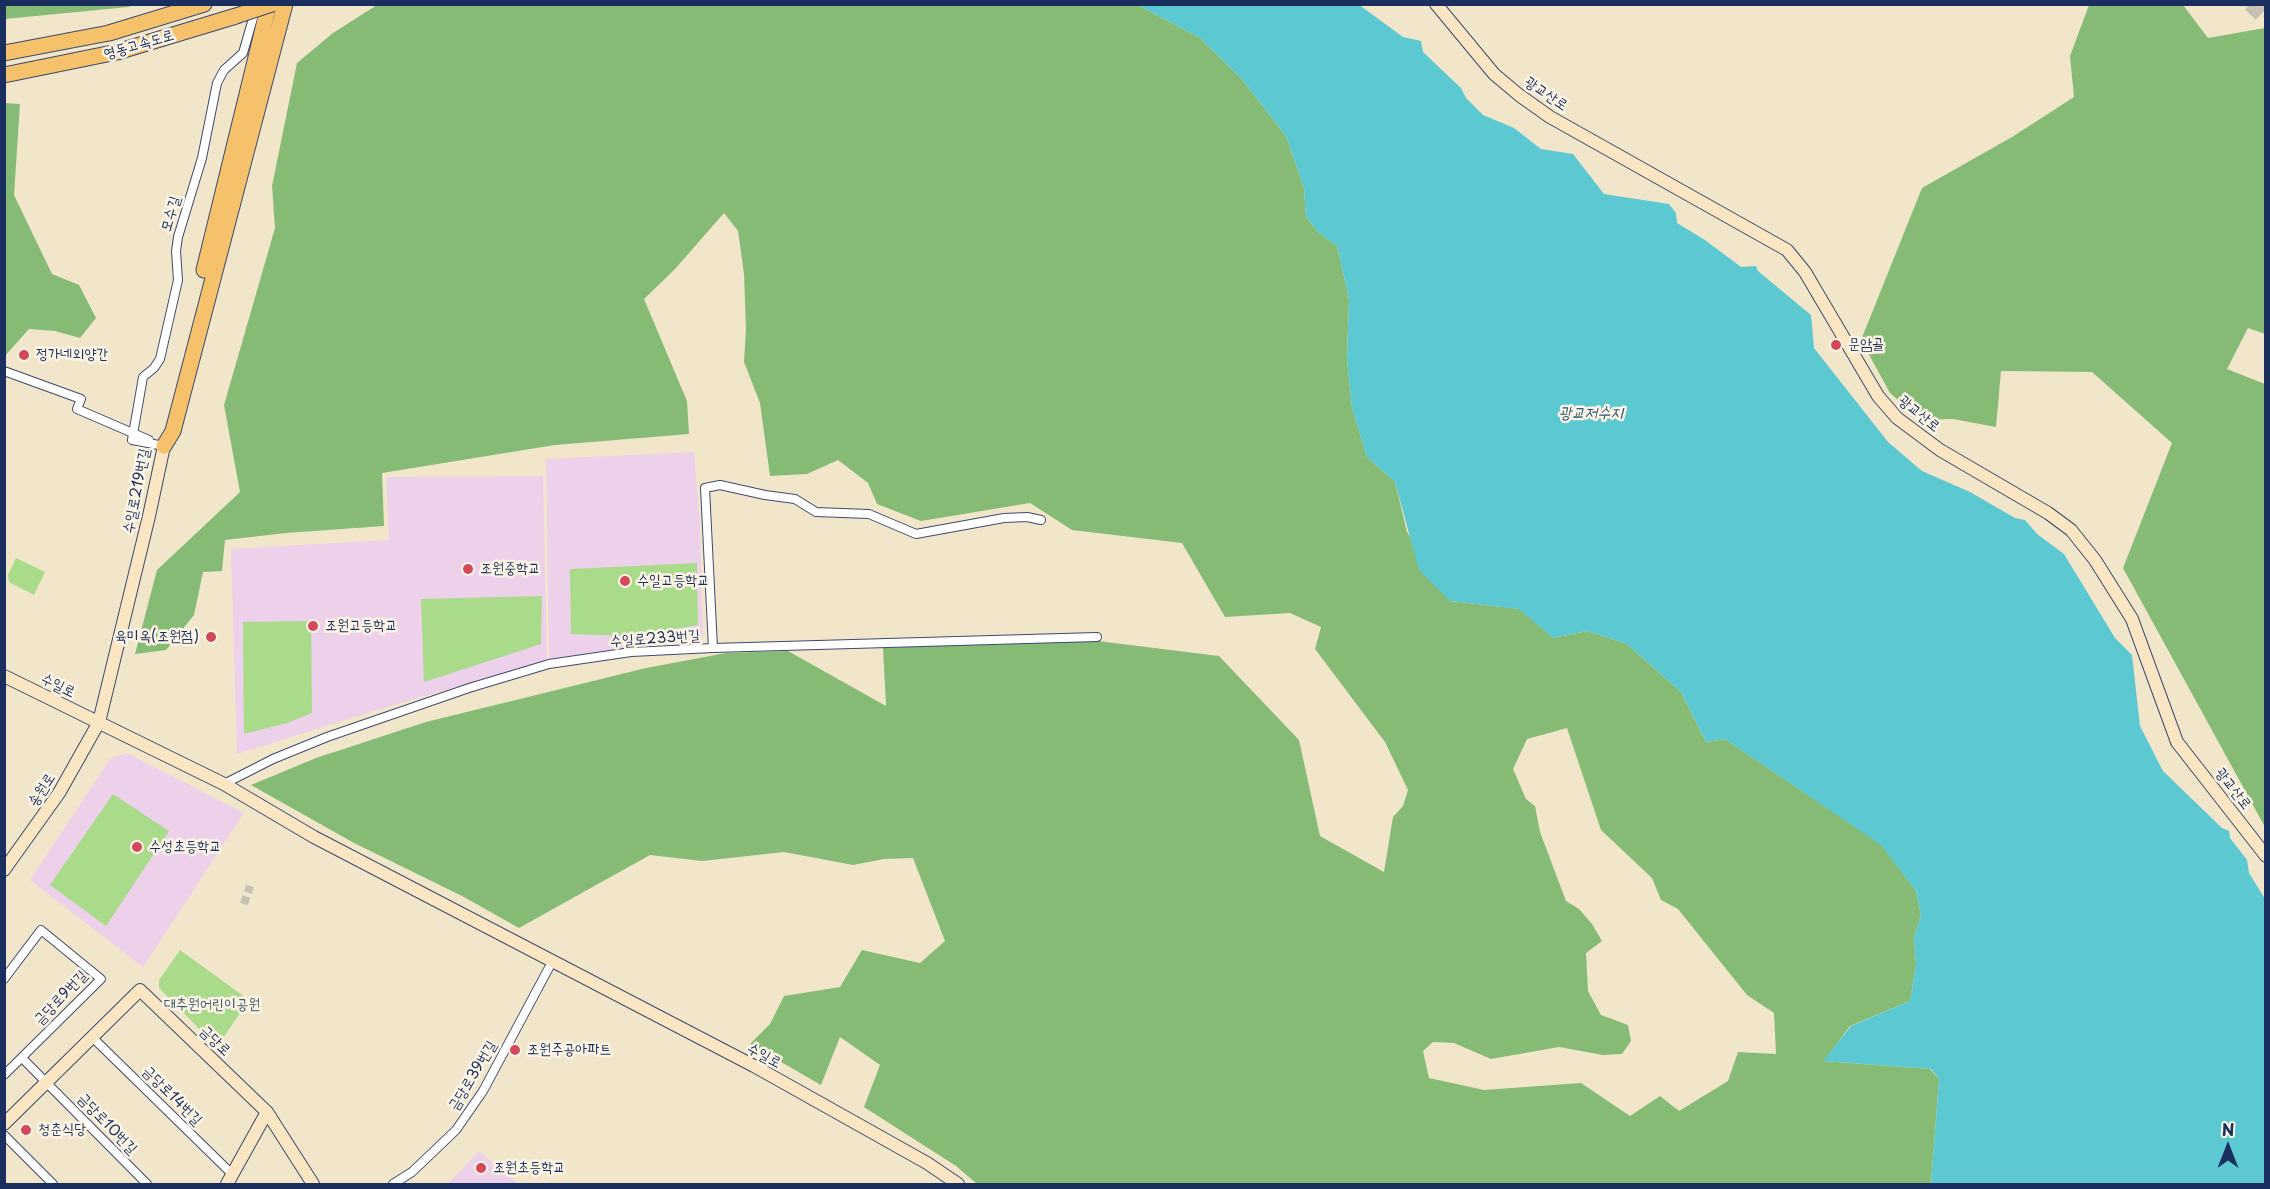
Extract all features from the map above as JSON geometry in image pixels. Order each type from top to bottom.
[{"type":"highway","name":"영동고속도로","points":[[4,53],[109,33],[204,4]]},
{"type":"highway","name":"영동고속도로","points":[[4,75],[117,52],[271,4]]},
{"type":"highway","points":[[164,446],[168,417],[271,4]]},
{"type":"highway","points":[[164,446],[172,431],[285,4]]},
{"type":"street","name":"모수길","points":[[132,432],[143,377],[154,368],[160,359],[178,280],[176,251],[178,237],[202,158],[217,83],[224,70],[243,52],[257,4]]},
{"type":"street","name":"광교산로","points":[[1436,4],[1494,74],[1550,117],[1787,250],[1805,272],[1884,405],[1932,444],[2048,513],[2071,530],[2095,560],[2132,619],[2177,742],[2265,856]]},
{"type":"street","name":"수일로219번길","points":[[4,371],[81,399],[77,409],[164,446],[99,722]]},
{"type":"street","name":"수일로233번길","points":[[224,784],[273,759],[327,737],[469,688],[549,664],[631,652],[713,648],[705,488],[720,485],[795,499],[816,512],[869,514],[916,534],[1004,518],[1027,517],[1041,520]]},
{"type":"street","points":[[713,648],[1097,637]]},
{"type":"street","name":"수일로","points":[[4,676],[224,784],[314,837],[764,1072],[927,1163],[958,1185]]},
{"type":"street","name":"송원로","points":[[4,870],[59,792],[99,722]]},
{"type":"street","name":"금당로9번길","points":[[4,979],[41,930],[101,978],[4,1075]]},
{"type":"street","name":"금당로39번길","points":[[393,1185],[412,1172],[456,1130],[483,1090],[552,962]]},
{"type":"street","name":"금당로","points":[[4,1124],[140,990],[267,1112],[310,1183]]},
{"type":"street","name":"금당로14번길","points":[[93,1038],[229,1179]]},
{"type":"street","points":[[22,1058],[47,1082]]},
{"type":"street","name":"금당로10번길","points":[[47,1082],[147,1185]]},
{"type":"street","points":[[229,1179],[267,1112]]},
{"type":"street","points":[[4,1135],[53,1185]]},
{"type":"shaded area","name":"수일고등학교","points":[[694,452],[700,526],[703,636],[549,661],[546,459]]},
{"type":"shaded area","points":[[543,476],[547,661],[397,704],[237,754],[231,549],[389,540],[386,477]]},
{"type":"shaded area","name":"수성초등학교","points":[[127,753],[244,813],[143,967],[30,880],[110,759]]},
{"type":"shaded area","name":"조원초등학교","points":[[479,1151],[518,1184],[448,1184]]},
{"type":"green space","points":[[5,4],[135,4],[135,5],[5,19]]},
{"type":"green space","points":[[377,5],[1138,5],[1200,38],[1241,78],[1286,136],[1304,188],[1306,217],[1319,233],[1337,246],[1349,299],[1347,359],[1352,408],[1367,457],[1395,482],[1407,532],[1450,601],[1520,609],[1553,638],[1587,631],[1627,644],[1681,692],[1706,742],[1725,739],[1881,844],[1916,891],[1921,915],[1914,938],[1916,965],[1910,1001],[1850,1026],[1824,1061],[1930,1069],[1939,1079],[1931,1184],[977,1184],[956,1166],[864,1107],[880,1065],[840,1037],[821,1085],[750,1044],[770,1024],[784,996],[840,987],[862,950],[920,963],[945,941],[913,858],[884,859],[853,865],[784,852],[702,861],[650,855],[519,928],[462,896],[354,843],[251,785],[316,758],[426,722],[646,668],[726,653],[788,651],[886,706],[883,648],[1090,640],[1219,656],[1299,740],[1320,836],[1384,872],[1393,817],[1403,806],[1408,790],[1385,742],[1315,649],[1321,627],[1290,613],[1225,617],[1182,543],[1072,530],[1030,503],[921,521],[877,504],[868,483],[838,460],[807,474],[770,476],[760,403],[744,362],[746,329],[744,274],[738,231],[724,213],[675,269],[644,299],[687,401],[689,434],[555,445],[382,473],[384,526],[225,540],[222,571],[203,572],[194,615],[166,650],[135,654],[157,570],[240,492],[224,405],[275,228],[272,186],[297,63],[333,33]],"holes":[[[1567,728],[1601,830],[1652,878],[1661,900],[1678,909],[1747,995],[1774,1013],[1776,1054],[1738,1052],[1728,1081],[1679,1111],[1660,1096],[1630,1116],[1581,1083],[1484,1090],[1429,1078],[1423,1051],[1433,1042],[1454,1043],[1491,1059],[1559,1047],[1603,1055],[1622,1054],[1631,1041],[1628,1025],[1601,1015],[1588,991],[1586,953],[1602,941],[1592,924],[1579,909],[1566,901],[1540,832],[1535,806],[1526,799],[1513,769],[1527,739]]]},
{"type":"green space","points":[[2089,5],[2183,5],[2208,38],[2265,28],[2265,334],[2248,328],[2227,369],[2265,384],[2265,827],[2123,568],[2172,443],[2092,372],[2001,371],[1996,427],[1953,419],[1921,420],[1890,393],[1861,340],[1922,188],[2012,137],[2074,97],[2070,56]]},
{"type":"green space","points":[[5,103],[20,104],[14,195],[52,274],[79,285],[96,318],[80,338],[55,331],[29,329],[5,356]]},
{"type":"green space","points":[[16,558],[45,572],[34,595],[9,582],[8,575]]},
{"type":"green space","points":[[697,563],[698,625],[633,636],[571,634],[570,569]]},
{"type":"green space","points":[[542,596],[541,644],[424,682],[421,599]]},
{"type":"green space","points":[[311,621],[312,713],[287,723],[244,734],[243,622]]},
{"type":"green space","points":[[113,794],[169,831],[106,926],[50,885]]},
{"type":"green space","name":"대추원어린이공원","points":[[180,950],[249,1000],[217,1047],[159,988],[159,980]]},
{"type":"water","name":"광교저수지","points":[[1358,4],[1403,37],[1421,41],[1423,52],[1461,88],[1466,98],[1483,115],[1514,128],[1541,149],[1573,154],[1604,194],[1669,204],[1676,213],[1677,223],[1705,240],[1741,267],[1756,266],[1758,271],[1811,315],[1814,348],[1888,442],[1922,471],[1970,492],[2015,518],[2025,520],[2037,534],[2064,554],[2115,638],[2132,655],[2140,726],[2163,771],[2222,828],[2229,831],[2230,838],[2247,860],[2249,873],[2265,899],[2265,1184],[1931,1184],[1939,1079],[1931,1069],[1823,1061],[1851,1026],[1910,1001],[1916,965],[1914,938],[1921,915],[1916,891],[1881,845],[1725,739],[1706,742],[1681,692],[1627,644],[1587,631],[1553,638],[1519,609],[1450,601],[1419,570],[1395,482],[1367,457],[1352,408],[1347,359],[1349,299],[1337,246],[1319,233],[1306,217],[1304,188],[1286,136],[1241,78],[1200,38],[1138,5]]},
{"type":"tunnel","points":[[2250,4],[2266,19]]},
{"type":"tunnel","points":[[244,904],[250,886]]},
{"type":"place","name":"문암골","points":[[1836,345]]},
{"type":"place","name":"정가네외양간","points":[[24,355]]},
{"type":"place","name":"조원중학교","points":[[468,569]]},
{"type":"place","name":"수일고등학교","points":[[625,581]]},
{"type":"place","name":"조원고등학교","points":[[313,626]]},
{"type":"place","name":"육미옥(조원점)","points":[[211,637]]},
{"type":"place","name":"수성초등학교","points":[[137,847]]},
{"type":"place","name":"조원주공아파트","points":[[515,1050]]},
{"type":"place","name":"청춘식당","points":[[26,1130]]},
{"type":"place","name":"조원초등학교","points":[[481,1168]]}]
